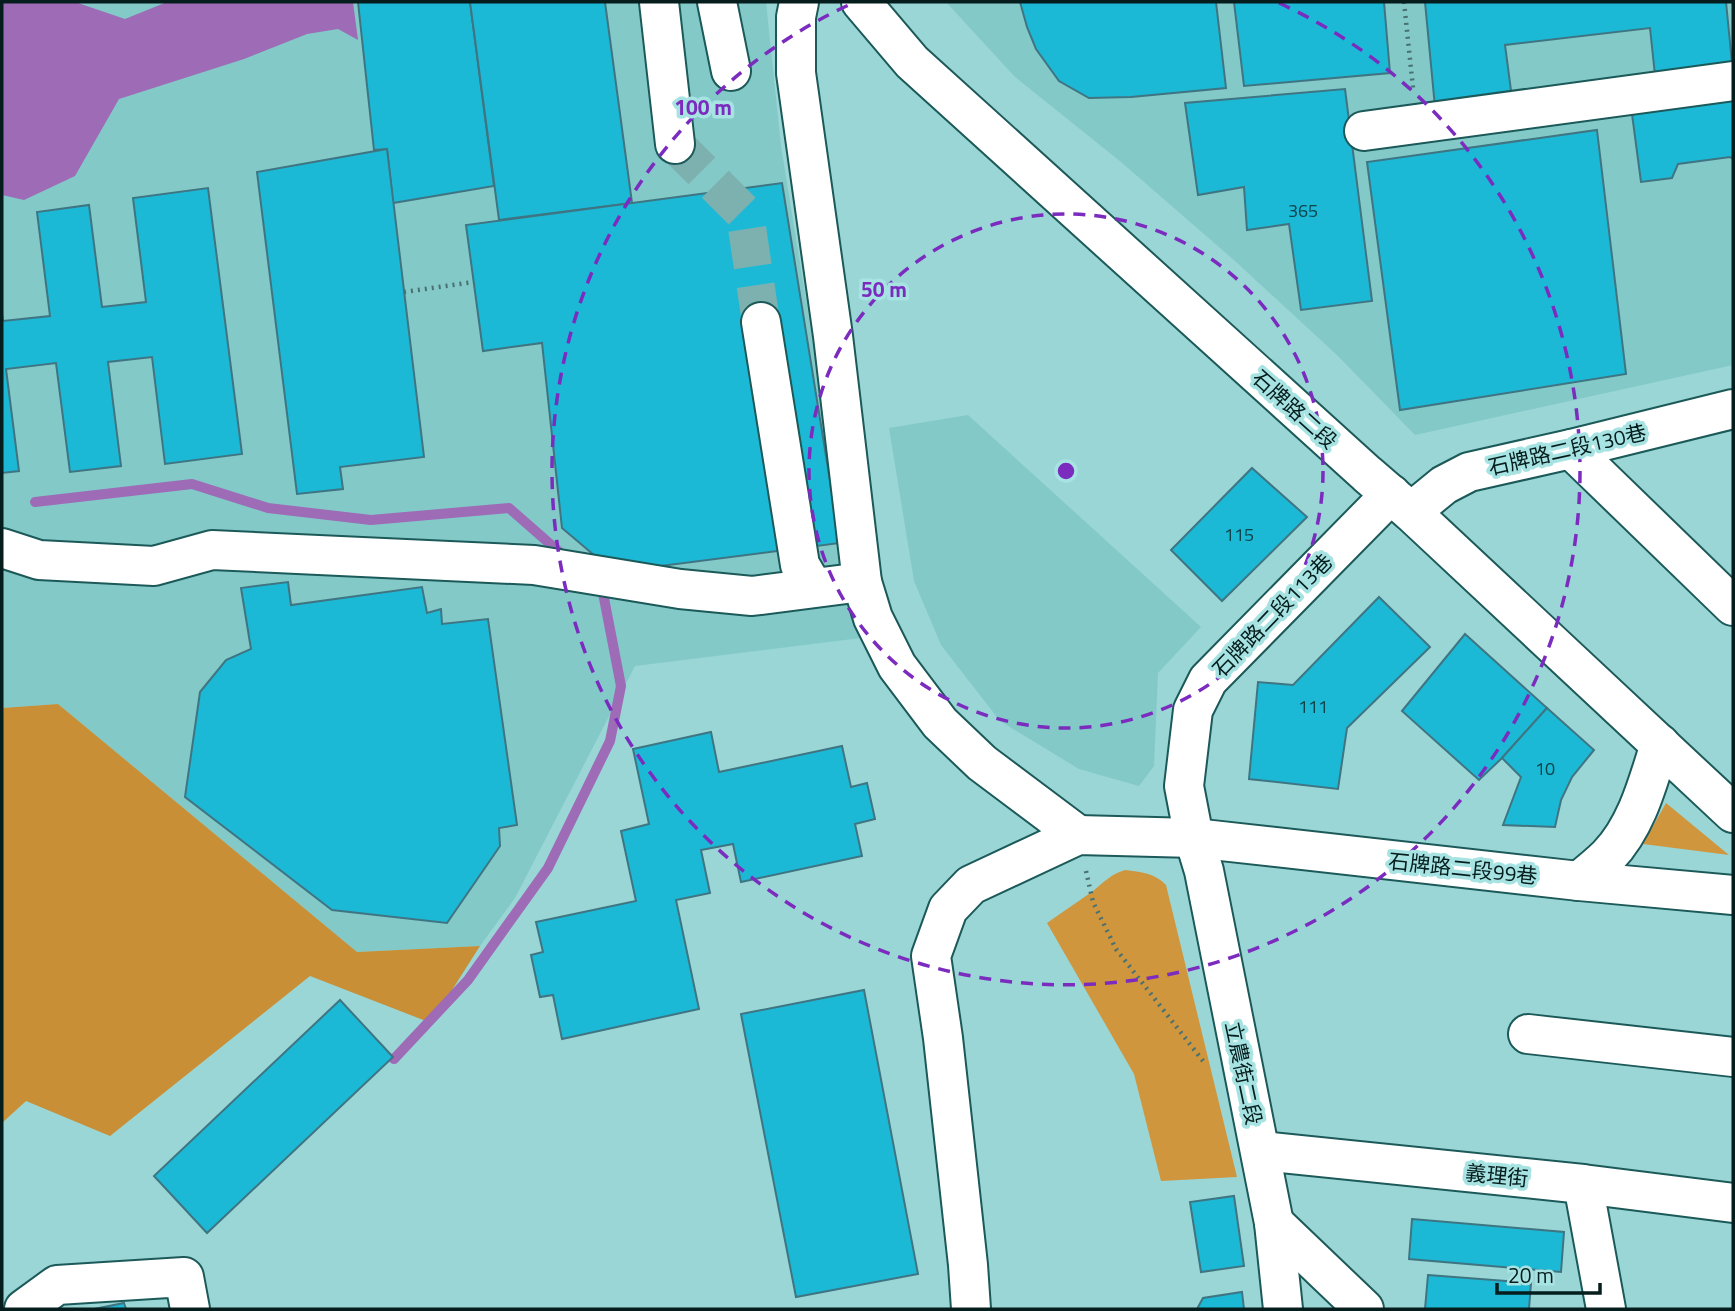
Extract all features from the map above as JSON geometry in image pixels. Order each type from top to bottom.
[{"type":"street","points":[[659,2],[675,144]]},
{"type":"street","points":[[717,2],[731,71]]},
{"type":"street","points":[[799,2],[796,17],[796,73],[834,336],[862,582],[873,618],[897,666],[940,723],[982,764],[1078,835],[971,885],[948,909],[931,956],[943,1038],[971,1309]]},
{"type":"street","name":"石牌路二段","points":[[861,2],[912,62],[1401,503],[1733,813]]},
{"type":"street","points":[[1364,131],[1733,81]]},
{"type":"street","points":[[761,322],[800,565],[813,587]]},
{"type":"street","name":"石牌路二段130巷","points":[[1401,503],[1469,472],[1733,409]]},
{"type":"street","points":[[1571,449],[1733,606]]},
{"type":"street","name":"石牌路二段113巷","points":[[1194,838],[1184,786],[1193,709],[1208,680],[1401,503]]},
{"type":"street","points":[[2,548],[39,560],[155,566],[212,551],[534,565],[680,589],[752,596],[862,582]]},
{"type":"street","points":[[1579,881],[1609,855],[1631,824],[1661,744]]},
{"type":"street","name":"石牌路二段99巷","points":[[1078,835],[1194,838],[1579,881],[1733,895]]},
{"type":"street","name":"立農街二段","points":[[1194,838],[1205,871],[1261,1151],[1274,1223],[1283,1309]]},
{"type":"street","points":[[1528,1034],[1733,1057]]},
{"type":"street","name":"義理街","points":[[1261,1151],[1583,1184],[1733,1203]]},
{"type":"street","points":[[1583,1184],[1606,1309]]},
{"type":"street","points":[[1274,1223],[1364,1309]]},
{"type":"street","points":[[24,1309],[57,1285],[184,1278],[190,1309]]},
{"type":"path","points":[[1404,2],[1417,123]]},
{"type":"path","points":[[404,292],[474,282]]},
{"type":"path","points":[[1078,835],[1093,902],[1116,949],[1202,1059],[1250,1105]]},
{"type":"shaded area","points":[[2,2],[766,2],[781,146],[861,638],[635,666],[515,898],[480,946],[357,952],[58,704],[2,708]]},
{"type":"shaded area","points":[[2,2],[75,2],[125,19],[167,2],[353,2],[358,40],[338,29],[307,34],[244,59],[119,99],[75,176],[24,200],[2,195]]},
{"type":"shaded area","points":[[946,2],[1733,2],[1733,365],[1415,435],[1338,356],[1235,261],[1121,162],[1015,77]]},
{"type":"shaded area","points":[[968,415],[1201,627],[1158,673],[1154,766],[1139,786],[1079,769],[1000,721],[941,645],[914,581],[889,428]]},
{"type":"shaded area","points":[[58,704],[357,952],[480,946],[431,1023],[310,976],[110,1136],[26,1101],[2,1123],[2,708]]},
{"type":"shaded area","points":[[1666,803],[1729,855],[1643,844]]},
{"type":"shaded area","points":[[1125,870],[1142,872],[1166,885],[1237,1177],[1161,1181],[1134,1074],[1047,923],[1112,876]]},
{"type":"building","points":[[358,2],[470,2],[494,186],[393,203],[387,149],[374,150]]},
{"type":"building","points":[[470,2],[605,2],[632,203],[499,220]]},
{"type":"building","points":[[1020,2],[1216,2],[1226,88],[1089,98],[1059,81],[1036,49]]},
{"type":"building","points":[[1234,2],[1384,2],[1390,73],[1244,86]]},
{"type":"building","points":[[1425,2],[1726,2],[1732,63],[1655,75],[1650,28],[1505,45],[1512,98],[1435,107]]},
{"type":"building","points":[[1345,89],[1372,301],[1301,310],[1289,224],[1247,230],[1244,187],[1198,195],[1185,103]]},
{"type":"building","points":[[1733,100],[1733,159],[1730,157],[1678,164],[1672,178],[1641,182],[1632,114]]},
{"type":"building","points":[[1597,130],[1626,374],[1400,410],[1367,162]]},
{"type":"building","points":[[387,149],[424,457],[340,467],[343,489],[297,494],[257,172]]},
{"type":"building","points":[[782,183],[840,543],[614,572],[562,528],[542,343],[483,351],[466,225]]},
{"type":"building","points":[[208,188],[242,454],[165,464],[152,357],[108,362],[121,466],[70,472],[56,363],[6,369],[19,471],[2,473],[2,313],[3,321],[50,316],[37,212],[89,205],[102,307],[146,302],[133,198]]},
{"type":"building","points":[[1252,468],[1307,517],[1222,601],[1171,550]]},
{"type":"building","points":[[288,582],[291,605],[422,587],[427,613],[441,609],[442,624],[488,619],[517,825],[499,828],[500,846],[447,923],[332,910],[185,797],[200,692],[226,660],[251,649],[241,588]]},
{"type":"building","points":[[1379,597],[1430,647],[1347,728],[1338,789],[1249,779],[1258,682],[1293,685]]},
{"type":"building","points":[[1465,634],[1547,708],[1479,780],[1402,711]]},
{"type":"building","points":[[1547,708],[1594,750],[1572,777],[1561,800],[1555,827],[1503,825],[1521,777],[1502,758]]},
{"type":"building","points":[[711,732],[719,772],[842,746],[851,787],[867,783],[875,819],[855,824],[862,856],[741,882],[733,844],[701,850],[710,893],[676,900],[699,1009],[562,1039],[553,995],[540,997],[531,955],[543,952],[536,922],[636,901],[621,831],[649,824],[633,749]]},
{"type":"building","points":[[864,990],[918,1274],[796,1297],[741,1014]]},
{"type":"building","points":[[340,1000],[393,1057],[207,1233],[154,1176]]},
{"type":"building","points":[[1234,1196],[1244,1266],[1201,1272],[1190,1202]]},
{"type":"building","points":[[1412,1219],[1564,1232],[1561,1272],[1409,1259]]},
{"type":"building","points":[[1428,1275],[1531,1283],[1529,1309],[1425,1309]]},
{"type":"building","points":[[1242,1292],[1244,1309],[1197,1309],[1203,1298]]},
{"type":"building","points":[[124,1303],[126,1309],[94,1309]]},
{"type":"waterway","points":[[35,502],[192,484],[268,508],[371,520],[509,508],[565,557]]},
{"type":"waterway","points":[[394,1059],[468,980],[548,868],[610,741],[621,686],[603,593],[597,587]]},
{"type":"tunnel","points":[[675,144],[745,214],[761,322]]}]
